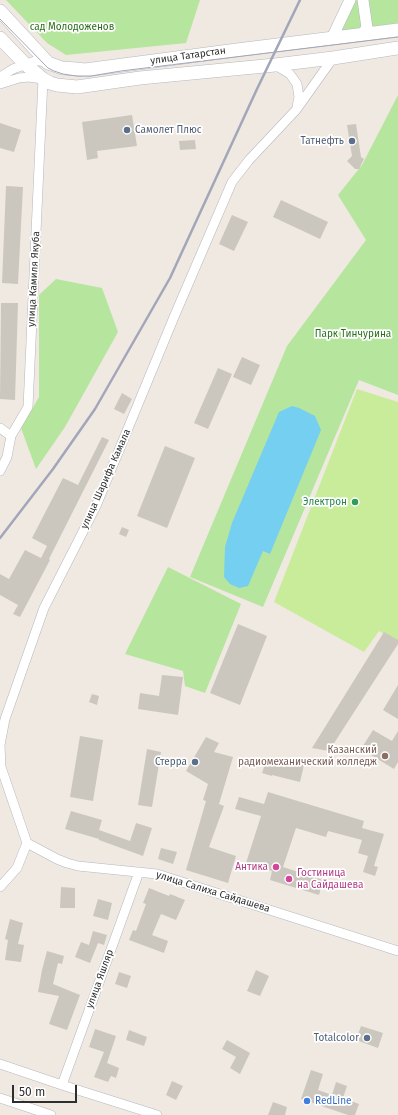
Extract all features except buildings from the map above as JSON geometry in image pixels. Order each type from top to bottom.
[{"type":"main road","points":[[0,11],[48,63]]},
{"type":"main road","name":"улица Татарстан","points":[[48,63],[62,68],[85,70],[398,30]]},
{"type":"main road","points":[[333,58],[362,34]]},
{"type":"main road","name":"улица Татарстан","points":[[0,38],[25,64],[43,79],[57,85],[77,87],[140,78],[333,58],[398,48]]},
{"type":"main road","points":[[332,38],[333,58]]},
{"type":"street","points":[[332,38],[350,0]]},
{"type":"street","points":[[362,34],[367,28],[363,0]]},
{"type":"street","name":"улица Шарифа Камала","points":[[27,843],[2,767],[0,745],[5,720],[44,608],[96,506],[174,317],[232,182],[249,160],[296,110],[333,58]]},
{"type":"street","points":[[0,77],[25,64],[35,61],[48,63]]},
{"type":"street","points":[[275,65],[290,74],[297,84],[299,97],[296,110]]},
{"type":"street","points":[[0,84],[19,78],[29,77],[43,79]]},
{"type":"street","name":"улица Камиля Якуба","points":[[0,471],[7,457],[11,436],[28,407],[43,79]]},
{"type":"street","points":[[0,428],[11,436]]},
{"type":"street","points":[[0,887],[17,868],[27,843]]},
{"type":"street","name":"улица Салиха Сайдашева","points":[[27,843],[67,863],[78,866],[157,874],[398,951]]},
{"type":"street","name":"улица Яшляр","points":[[62,1085],[139,872]]},
{"type":"street","points":[[0,1064],[157,1115]]},
{"type":"street","points":[[0,1098],[51,1115]]},
{"type":"green space","name":"сад Молодоженов","points":[[6,0],[200,0],[186,43],[66,55],[47,43]]},
{"type":"green space","points":[[355,0],[398,0],[398,23],[340,32]]},
{"type":"green space","name":"Парк Тинчурина","points":[[398,95],[398,395],[359,380],[263,607],[190,577],[287,346],[366,240],[338,195],[362,165]]},
{"type":"green space","points":[[56,279],[102,288],[118,332],[65,427],[36,469],[21,428],[39,397],[39,295]]},
{"type":"green space","name":"Электрон","points":[[357,389],[398,402],[398,643],[379,631],[364,652],[274,602]]},
{"type":"green space","points":[[168,567],[241,604],[205,693],[185,686],[183,671],[125,654]]},
{"type":"water","points":[[292,406],[315,416],[321,430],[270,554],[263,551],[248,586],[239,588],[230,584],[224,577],[225,547],[232,523],[279,412]]},
{"type":"tram line","points":[[0,19],[48,68],[63,74],[76,76],[91,76],[398,37]]},
{"type":"railway","points":[[0,538],[53,469],[95,409],[170,278],[257,89],[300,0]]},
{"type":"place","name":"Самолет Плюс","points":[[127,130]]},
{"type":"place","name":"Татнефть","points":[[352,141]]},
{"type":"place","name":"Электрон","points":[[355,502]]},
{"type":"place","name":"Казанский радиомеханический колледж","points":[[385,756]]},
{"type":"place","name":"Стерра","points":[[195,762]]},
{"type":"place","name":"Антика","points":[[276,867]]},
{"type":"place","name":"Гостиница на Сайдашева","points":[[289,879]]},
{"type":"place","name":"Totalcolor","points":[[367,1038]]},
{"type":"place","name":"RedLine","points":[[307,1101]]}]
